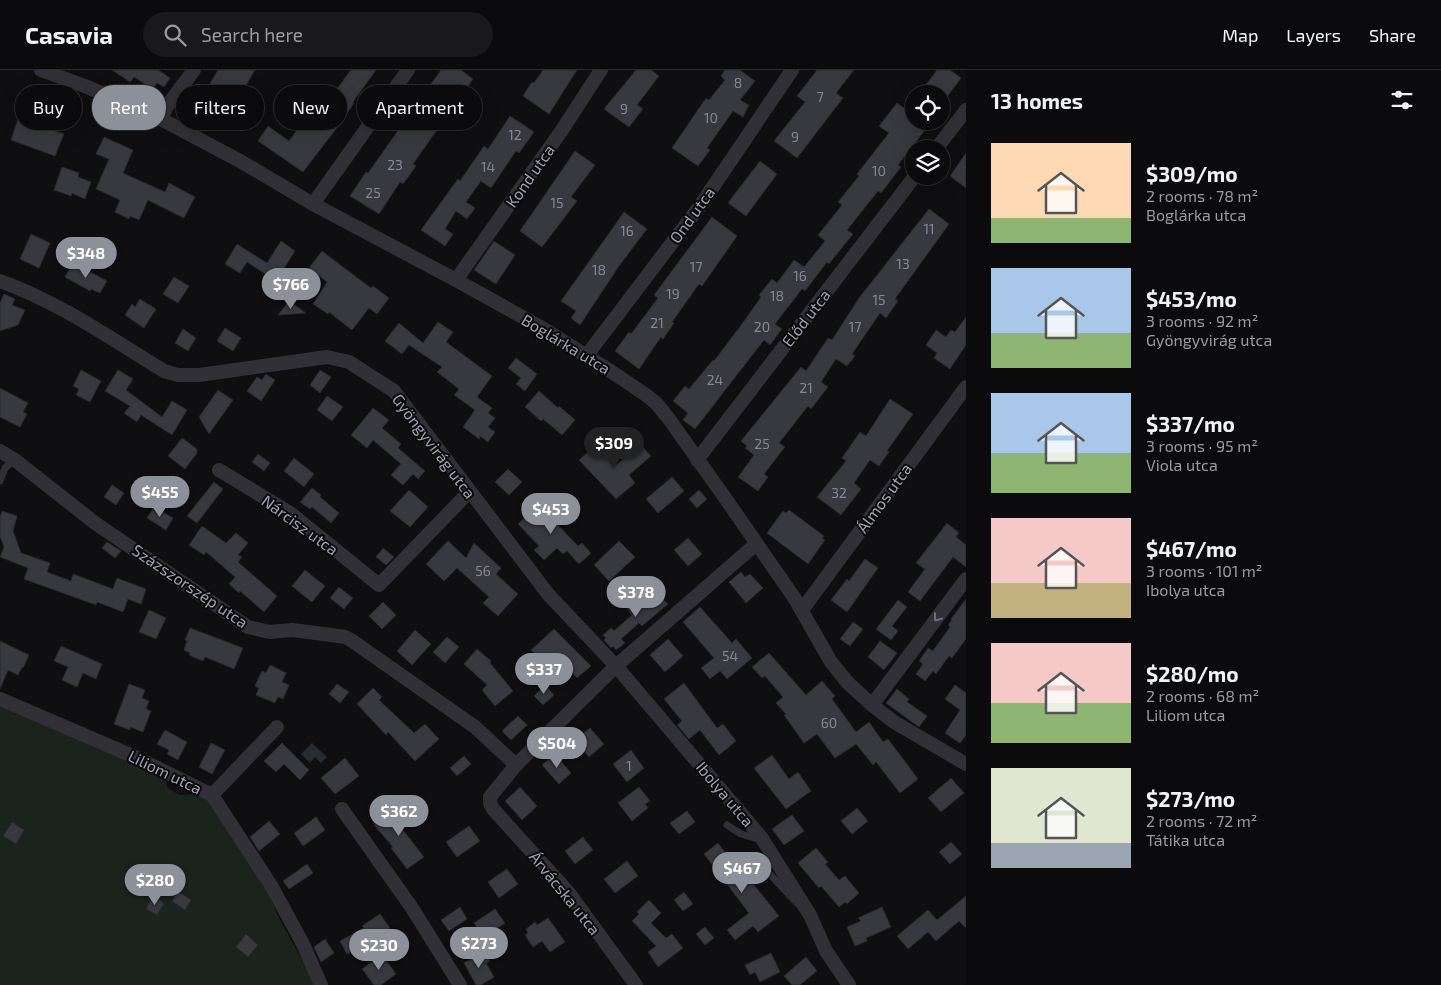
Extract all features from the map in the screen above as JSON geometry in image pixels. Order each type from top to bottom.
[{"type":"street","name":"Boglárka utca","points":[[42,70],[92,89]]},
{"type":"street","points":[[166,108],[194,70]]},
{"type":"street","points":[[313,204],[408,70]]},
{"type":"street","name":"Kond utca","points":[[456,280],[562,130],[601,70]]},
{"type":"street","name":"Ond utca","points":[[587,355],[700,206],[792,70]]},
{"type":"street","points":[[943,140],[966,110]]},
{"type":"street","name":"Boglárka utca","points":[[166,122],[240,161],[313,204],[456,280],[587,355],[656,403],[802,610],[831,662],[848,683],[894,722],[966,764]]},
{"type":"street","name":"Előd utca","points":[[697,460],[908,185]]},
{"type":"street","name":"Gyöngyvirág utca","points":[[0,281],[71,315],[164,371],[178,375],[199,375],[327,356],[349,362],[394,391],[548,594],[616,666]]},
{"type":"street","name":"Álmos utca","points":[[802,610],[966,387]]},
{"type":"street","name":"Százszorszép utca","points":[[0,451],[15,460],[95,523],[248,627],[270,632],[292,630],[324,634],[345,637],[351,640],[475,727],[516,765]]},
{"type":"street","name":"Nárcisz utca","points":[[219,470],[290,513],[378,585],[470,492]]},
{"type":"street","points":[[516,765],[616,666],[756,544]]},
{"type":"street","points":[[872,705],[966,579]]},
{"type":"street","name":"Ibolya utca","points":[[616,666],[764,841],[810,915],[826,951],[849,985]]},
{"type":"street","name":"Liliom utca","points":[[0,699],[135,757],[212,795],[272,887],[303,944],[321,985]]},
{"type":"street","points":[[212,795],[278,727]]},
{"type":"street","name":"Árvácska utca","points":[[516,765],[493,792],[490,797],[490,804],[569,893],[636,985]]},
{"type":"street","points":[[342,809],[412,908],[460,985]]},
{"type":"lane","points":[[0,481],[5,468],[15,460]]},
{"type":"lane","points":[[727,826],[741,834],[764,841]]},
{"type":"lane","points":[[764,868],[779,886],[810,915]]},
{"type":"shaded area","points":[[0,706],[132,761],[166,780],[167,787],[179,795],[200,794],[209,799],[266,887],[279,918],[316,985],[0,985]]},
{"type":"shaded area","points":[[312,743],[327,757],[321,763],[315,757],[310,763],[301,754]]},
{"type":"building","points":[[112,70],[158,70],[170,78],[165,85],[157,83],[156,85],[147,85],[134,77],[130,82]]},
{"type":"building","points":[[218,70],[255,70],[246,85],[209,85]]},
{"type":"building","points":[[351,70],[376,70],[365,85],[357,85],[357,96],[347,113],[347,85],[340,85]]},
{"type":"building","points":[[441,70],[461,70],[473,79],[469,85],[430,85]]},
{"type":"building","points":[[543,70],[577,70],[549,114],[523,96]]},
{"type":"building","points":[[636,70],[651,70],[659,76],[637,105],[643,109],[629,127],[604,109]]},
{"type":"building","points":[[725,70],[740,70],[755,81],[740,100],[749,105],[743,117],[733,111],[707,148],[710,150],[698,166],[672,148],[706,98],[709,100],[725,80],[721,76]]},
{"type":"building","points":[[817,70],[854,70],[836,93],[843,98],[797,158],[774,141],[805,102],[797,96]]},
{"type":"building","points":[[937,70],[950,70],[961,78],[950,93],[950,85],[926,85]]},
{"type":"building","points":[[897,103],[905,109],[905,130],[925,130],[917,140],[905,140],[905,156],[898,165],[901,167],[881,193],[878,191],[847,230],[853,234],[829,264],[827,262],[805,291],[802,289],[775,324],[782,329],[770,345],[764,340],[695,429],[683,420],[688,413],[673,401],[685,386],[689,389],[714,361],[772,279],[777,283],[794,260],[804,267],[825,241],[818,235],[842,205],[838,202],[859,176],[857,174],[889,133],[879,126]]},
{"type":"building","points":[[510,116],[534,132],[519,153],[516,151],[491,188],[481,181],[466,202],[475,208],[467,219],[456,211],[445,229],[453,234],[445,246],[421,230],[458,179],[460,181],[484,146],[488,149]]},
{"type":"building","points":[[268,126],[289,141],[297,130],[335,130],[303,172],[258,141]]},
{"type":"building","points":[[15,128],[15,130],[52,130],[64,134],[55,156],[11,140]]},
{"type":"building","points":[[398,130],[437,130],[413,164],[416,166],[403,184],[400,182],[379,214],[350,196],[366,172],[368,173]]},
{"type":"building","points":[[104,137],[133,150],[123,173],[165,192],[169,183],[195,197],[184,218],[148,200],[139,220],[130,216],[129,219],[115,212],[120,200],[96,189],[109,159],[96,154]]},
{"type":"building","points":[[575,151],[595,165],[571,197],[577,201],[542,247],[520,231]]},
{"type":"building","points":[[966,153],[966,188],[950,176]]},
{"type":"building","points":[[760,161],[777,174],[746,216],[728,203]]},
{"type":"building","points":[[62,167],[79,173],[78,177],[91,182],[85,199],[72,193],[71,196],[54,190]]},
{"type":"building","points":[[929,209],[949,224],[895,299],[898,301],[886,318],[880,313],[852,354],[855,356],[847,366],[836,359],[821,382],[828,387],[811,409],[808,406],[779,443],[785,447],[764,474],[768,477],[758,491],[738,477],[754,455],[745,448],[747,446],[741,441],[801,367],[806,371],[828,338],[832,340],[859,298]]},
{"type":"building","points":[[624,212],[647,229],[619,266],[580,325],[571,318],[576,311],[561,301]]},
{"type":"building","points":[[712,217],[737,236],[702,286],[699,284],[672,322],[674,323],[663,339],[661,337],[639,369],[615,351],[629,332],[631,334],[658,298],[654,295]]},
{"type":"building","points":[[31,234],[50,243],[39,268],[20,259]]},
{"type":"building","points":[[281,241],[295,251],[276,281],[247,262],[240,273],[225,264],[237,244],[267,263]]},
{"type":"building","points":[[494,241],[515,255],[496,284],[474,270]]},
{"type":"building","points":[[322,251],[371,288],[373,286],[389,298],[377,314],[369,308],[352,330],[329,312],[328,314],[313,304],[327,282],[309,268]]},
{"type":"building","points":[[73,263],[107,281],[100,293],[91,289],[90,291],[65,277]]},
{"type":"building","points":[[174,277],[189,286],[178,303],[163,294]]},
{"type":"building","points":[[4,294],[15,299],[12,305],[25,310],[18,325],[0,331],[0,303]]},
{"type":"building","points":[[140,299],[156,309],[144,328],[125,315],[132,304],[135,307]]},
{"type":"building","points":[[289,301],[306,313],[278,315]]},
{"type":"building","points":[[966,317],[966,345],[950,369],[934,358],[937,353],[926,345],[936,330],[946,337],[951,330],[955,332]]},
{"type":"building","points":[[438,322],[453,332],[446,342],[492,376],[477,397],[492,408],[488,413],[495,418],[488,427],[495,432],[488,442],[480,436],[479,439],[463,427],[475,410],[454,395],[459,389],[437,372],[442,367],[409,345],[402,354],[385,341],[399,323],[423,343]]},
{"type":"building","points":[[225,328],[241,338],[233,351],[217,341]]},
{"type":"building","points":[[183,329],[196,338],[188,351],[175,343]]},
{"type":"building","points":[[516,358],[537,374],[525,391],[516,384],[521,378],[508,368]]},
{"type":"building","points":[[81,370],[101,381],[90,402],[76,395],[79,389],[73,386]]},
{"type":"building","points":[[118,370],[133,379],[126,390],[162,417],[172,401],[187,410],[172,435],[141,415],[137,422],[124,413],[130,406],[105,391]]},
{"type":"building","points":[[320,370],[331,377],[320,393],[310,385]]},
{"type":"building","points":[[266,374],[275,380],[261,401],[247,391],[257,377],[262,380]]},
{"type":"building","points":[[0,388],[28,403],[23,412],[27,414],[20,427],[0,417]]},
{"type":"building","points":[[218,390],[233,400],[209,434],[199,417]]},
{"type":"building","points":[[539,391],[575,420],[562,435],[543,419],[541,421],[525,407]]},
{"type":"building","points":[[327,396],[343,407],[332,421],[317,410]]},
{"type":"building","points":[[890,399],[913,414],[887,451],[889,452],[879,466],[870,460],[854,483],[861,489],[841,515],[817,497],[846,461],[842,458],[860,432],[866,436]]},
{"type":"building","points":[[373,408],[389,420],[382,428],[401,444],[398,448],[425,471],[418,479],[413,474],[403,485],[391,475],[401,464],[373,440],[367,448],[351,435]]},
{"type":"building","points":[[182,438],[197,449],[197,453],[185,469],[168,456]]},
{"type":"building","points":[[597,444],[616,465],[640,444],[651,456],[629,475],[635,483],[616,499],[579,460]]},
{"type":"building","points":[[258,454],[270,463],[264,471],[252,462]]},
{"type":"building","points":[[294,458],[314,474],[304,487],[284,471]]},
{"type":"building","points":[[508,469],[522,482],[509,495],[495,482]]},
{"type":"building","points":[[672,477],[684,491],[658,513],[646,499]]},
{"type":"building","points":[[214,482],[223,489],[197,523],[187,516]]},
{"type":"building","points":[[112,485],[124,493],[116,505],[104,497]]},
{"type":"building","points":[[312,488],[339,513],[331,523],[312,507],[310,509],[300,502]]},
{"type":"building","points":[[409,490],[428,507],[410,527],[390,511]]},
{"type":"building","points":[[699,490],[707,499],[697,508],[689,499]]},
{"type":"building","points":[[541,503],[555,517],[552,519],[578,546],[582,543],[591,553],[579,564],[567,551],[563,554],[557,548],[544,560],[534,550],[539,546],[518,524]]},
{"type":"building","points":[[154,507],[173,518],[166,530],[147,518]]},
{"type":"building","points":[[789,510],[824,536],[822,539],[825,540],[808,564],[767,533],[783,511],[786,513]]},
{"type":"building","points":[[2,511],[17,516],[13,531],[21,553],[50,563],[47,572],[71,581],[73,574],[113,589],[117,578],[146,589],[141,604],[128,599],[123,612],[97,602],[96,605],[24,579],[28,568],[0,557],[4,547],[0,536],[0,517]]},
{"type":"building","points":[[947,523],[959,533],[956,537],[966,545],[966,567],[953,557],[920,601],[908,592],[925,569],[916,563]]},
{"type":"building","points":[[202,526],[226,543],[236,533],[248,543],[238,555],[242,557],[238,562],[277,596],[264,612],[229,584],[235,577],[206,552],[204,555],[189,545]]},
{"type":"building","points":[[688,538],[702,554],[688,566],[674,550]]},
{"type":"building","points":[[448,541],[466,558],[474,543],[501,568],[496,574],[518,594],[498,616],[483,603],[489,597],[457,568],[444,581],[426,564]]},
{"type":"building","points":[[619,541],[635,557],[609,581],[594,565]]},
{"type":"building","points":[[107,542],[121,551],[115,558],[102,548]]},
{"type":"building","points":[[383,548],[394,557],[386,565],[376,557]]},
{"type":"building","points":[[865,559],[878,568],[847,612],[831,600],[847,579],[849,581]]},
{"type":"building","points":[[305,570],[325,586],[312,602],[292,586]]},
{"type":"building","points":[[741,572],[745,577],[750,574],[763,588],[746,603],[729,582]]},
{"type":"building","points":[[339,587],[353,598],[344,609],[330,598]]},
{"type":"building","points":[[656,591],[668,604],[642,626],[639,623],[621,639],[625,643],[616,650],[613,646],[611,648],[604,640],[606,638],[603,635],[611,628],[614,631],[632,615],[627,608],[641,596],[645,600]]},
{"type":"building","points":[[966,599],[966,639],[952,658],[949,656],[936,674],[933,671],[925,681],[916,674],[923,664],[919,661],[928,648],[933,651],[950,627],[948,625],[951,619]]},
{"type":"building","points":[[898,600],[907,607],[892,626],[898,631],[891,640],[876,629]]},
{"type":"building","points":[[383,602],[396,615],[382,629],[369,616]]},
{"type":"building","points":[[700,607],[732,643],[736,639],[752,658],[727,679],[720,671],[710,679],[701,668],[714,658],[683,622]]},
{"type":"building","points":[[149,610],[166,618],[156,639],[139,632]]},
{"type":"building","points":[[853,622],[863,629],[850,646],[840,639]]},
{"type":"building","points":[[190,628],[243,648],[234,669],[205,657],[203,661],[189,655],[190,653],[184,650],[187,641],[185,640]]},
{"type":"building","points":[[554,629],[591,666],[577,678],[555,654],[544,664],[531,650]]},
{"type":"building","points":[[415,630],[431,644],[412,665],[397,651]]},
{"type":"building","points":[[447,637],[459,647],[445,663],[433,652]]},
{"type":"building","points":[[668,639],[683,656],[665,672],[650,655]]},
{"type":"building","points":[[0,641],[29,655],[18,675],[8,670],[0,689]]},
{"type":"building","points":[[880,641],[897,653],[884,670],[868,657]]},
{"type":"building","points":[[61,646],[102,664],[96,679],[83,673],[77,687],[62,680],[68,667],[54,661]]},
{"type":"building","points":[[477,649],[491,661],[490,663],[513,691],[495,706],[482,690],[487,685],[464,664]]},
{"type":"building","points":[[769,653],[806,695],[822,681],[835,696],[832,699],[856,732],[869,722],[883,742],[888,739],[918,779],[900,793],[876,762],[873,765],[856,744],[835,758],[817,734],[804,743],[784,715],[786,714],[776,703],[783,697],[765,676],[762,678],[752,667]]},
{"type":"building","points":[[270,665],[286,673],[282,682],[289,685],[283,699],[278,697],[275,703],[256,695],[259,688],[255,686],[262,671],[266,673]]},
{"type":"building","points":[[684,683],[717,728],[723,724],[736,741],[719,755],[700,730],[689,739],[677,725],[682,721],[664,699]]},
{"type":"building","points":[[129,684],[145,690],[142,698],[149,701],[146,709],[151,711],[143,732],[130,727],[130,730],[114,724]]},
{"type":"building","points":[[337,684],[349,692],[340,703],[329,694]]},
{"type":"building","points":[[545,685],[554,695],[543,705],[534,696]]},
{"type":"building","points":[[955,685],[966,693],[966,735],[960,743],[945,733],[960,710],[945,699]]},
{"type":"building","points":[[373,688],[382,697],[379,700],[414,733],[425,724],[439,739],[415,761],[388,732],[386,735],[357,704]]},
{"type":"building","points":[[897,689],[909,699],[907,702],[927,716],[919,727],[886,703]]},
{"type":"building","points":[[518,716],[527,725],[511,740],[502,731]]},
{"type":"building","points":[[590,728],[604,744],[589,757],[575,740]]},
{"type":"building","points":[[165,730],[187,742],[178,760],[167,754],[169,750],[157,744]]},
{"type":"building","points":[[211,743],[225,750],[212,774],[199,767]]},
{"type":"building","points":[[282,743],[309,770],[300,780],[284,764],[276,772],[264,761]]},
{"type":"building","points":[[631,750],[644,768],[627,782],[613,764]]},
{"type":"building","points":[[555,754],[571,773],[559,784],[542,765]]},
{"type":"building","points":[[772,755],[789,779],[798,772],[811,791],[786,809],[754,768]]},
{"type":"building","points":[[464,756],[471,764],[457,776],[450,768]]},
{"type":"building","points":[[345,758],[359,776],[335,794],[321,778]]},
{"type":"building","points":[[951,778],[964,793],[941,812],[928,798]]},
{"type":"building","points":[[520,787],[537,806],[522,820],[505,801]]},
{"type":"building","points":[[639,787],[650,801],[645,804],[648,808],[632,821],[618,803]]},
{"type":"building","points":[[397,805],[407,818],[399,825],[424,857],[407,869],[391,848],[393,847],[374,825]]},
{"type":"building","points":[[857,808],[868,821],[852,834],[841,821]]},
{"type":"building","points":[[687,811],[695,822],[679,834],[670,823]]},
{"type":"building","points":[[792,815],[804,831],[784,845],[772,829]]},
{"type":"building","points":[[316,817],[325,830],[303,846],[294,833]]},
{"type":"building","points":[[269,821],[280,834],[259,851],[250,837]]},
{"type":"building","points":[[12,822],[24,830],[16,844],[3,836]]},
{"type":"building","points":[[469,826],[480,841],[457,857],[446,842]]},
{"type":"building","points":[[583,837],[593,850],[575,864],[565,851]]},
{"type":"building","points":[[951,842],[962,854],[950,864],[939,852]]},
{"type":"building","points":[[718,843],[740,872],[742,870],[779,916],[758,932],[753,926],[735,940],[727,930],[749,913],[704,854]]},
{"type":"building","points":[[816,848],[828,862],[825,864],[839,880],[845,876],[859,893],[847,904],[845,902],[839,907],[821,886],[819,888],[798,863]]},
{"type":"building","points":[[627,861],[638,876],[615,893],[604,879]]},
{"type":"building","points":[[307,864],[313,873],[289,889],[283,881]]},
{"type":"building","points":[[507,869],[518,884],[499,898],[488,882]]},
{"type":"building","points":[[178,891],[191,900],[185,910],[172,901]]},
{"type":"building","points":[[684,892],[693,904],[683,911],[674,900]]},
{"type":"building","points":[[153,896],[164,903],[157,915],[146,909]]},
{"type":"building","points":[[966,896],[966,928],[959,921],[936,941],[928,932],[908,949],[897,936],[928,910],[937,920]]},
{"type":"building","points":[[649,900],[661,913],[651,923],[666,938],[672,934],[683,948],[658,967],[648,952],[656,946],[632,921],[639,914],[637,912]]},
{"type":"building","points":[[460,907],[467,919],[449,931],[441,920]]},
{"type":"building","points":[[882,907],[891,927],[866,938],[867,941],[855,946],[847,927],[861,921],[858,918]]},
{"type":"building","points":[[495,909],[505,923],[484,937],[474,923]]},
{"type":"building","points":[[380,914],[390,928],[347,954],[340,941],[364,928],[362,926]]},
{"type":"building","points":[[548,918],[565,942],[550,952],[542,941],[533,947],[525,935],[528,933],[526,929],[535,922],[537,925]]},
{"type":"building","points":[[705,927],[714,938],[705,945],[696,934]]},
{"type":"building","points":[[246,934],[258,945],[248,957],[236,947]]},
{"type":"building","points":[[325,939],[334,953],[321,962],[314,947]]},
{"type":"building","points":[[484,951],[490,961],[486,963],[494,977],[481,985],[476,985],[464,963]]},
{"type":"building","points":[[771,953],[780,972],[760,982],[755,972],[750,975],[745,965]]},
{"type":"building","points":[[382,955],[396,974],[381,985],[374,985],[362,969]]},
{"type":"building","points":[[806,957],[817,971],[800,985],[792,985],[784,976]]}]
